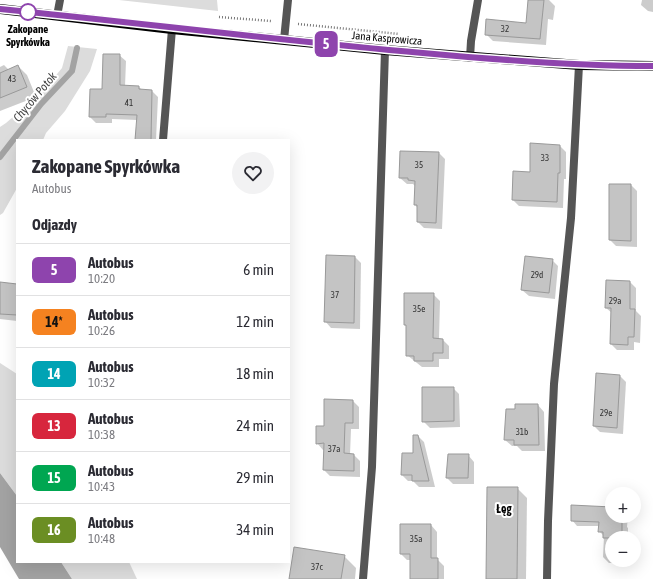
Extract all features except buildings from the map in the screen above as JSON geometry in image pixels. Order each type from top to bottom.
[{"type":"main road","name":"Jana Kasprowicza","points":[[0,9],[172,29],[470,58],[579,65],[653,66]]},
{"type":"street","points":[[57,16],[60,0]]},
{"type":"street","points":[[284,40],[288,0]]},
{"type":"street","points":[[470,58],[471,41],[478,0]]},
{"type":"street","points":[[163,139],[172,29]]},
{"type":"street","points":[[363,579],[372,467],[385,50]]},
{"type":"street","points":[[547,579],[554,384],[571,218],[579,65]]},
{"type":"path","points":[[214,16],[400,34]]},
{"type":"shaded area","points":[[119,0],[217,0],[218,11]]},
{"type":"shaded area","points":[[68,46],[97,49],[90,71],[65,111],[46,133],[43,139],[16,139],[16,190],[3,213],[0,215],[0,127],[43,91],[62,68]]},
{"type":"shaded area","points":[[0,363],[16,373],[16,495],[0,473]]},
{"type":"shaded area","points":[[0,473],[16,495],[16,563],[62,563],[72,579],[19,579],[0,547]]},
{"type":"shaded area","points":[[62,563],[129,563],[137,579],[72,579]]},
{"type":"waterway","name":"Chyców Potok","points":[[0,157],[41,104],[72,71],[77,48]]},
{"type":"bus line","name":"5","points":[[0,9],[172,29],[470,58],[579,65],[653,66]]},
{"type":"place","name":"Zakopane Spyrkówka","points":[[28,12]]},
{"type":"district","name":"Łęg","points":[[504,509]]}]
